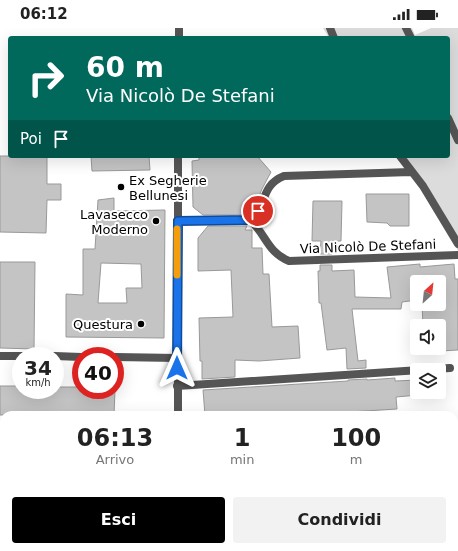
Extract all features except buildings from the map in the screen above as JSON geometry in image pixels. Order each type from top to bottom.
[{"type":"street","points":[[450,122],[458,140]]},
{"type":"street","points":[[178,158],[178,411]]},
{"type":"street","points":[[401,158],[423,186],[458,244]]},
{"type":"street","points":[[178,221],[250,220],[255,217],[271,183],[284,176],[411,172]]},
{"type":"street","name":"Via Nicolò De Stefani","points":[[250,220],[270,248],[276,254],[289,260],[299,261],[458,255]]},
{"type":"street","points":[[0,356],[12,356]]},
{"type":"street","points":[[124,357],[177,358]]},
{"type":"street","points":[[177,386],[450,368]]},
{"type":"shaded area","points":[[323,28],[412,28],[415,35],[431,28],[458,28],[458,251],[442,210],[403,158],[450,158],[450,36],[328,36]]},
{"type":"slow traffic","points":[[177,229],[177,275]]},
{"type":"place","name":"Ex Segherie Bellunesi","points":[[121,187]]},
{"type":"place","name":"Lavasecco Moderno","points":[[156,221]]},
{"type":"place","name":"Questura","points":[[141,324]]},
{"type":"route","points":[[177,368],[178,221],[250,220],[255,217],[258,211]]}]
